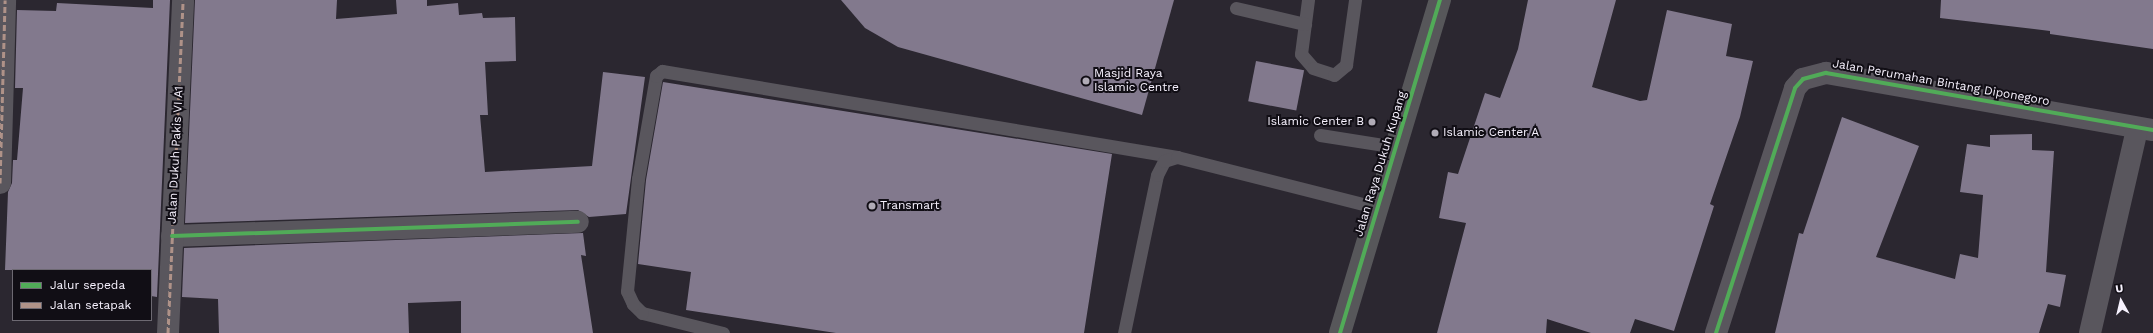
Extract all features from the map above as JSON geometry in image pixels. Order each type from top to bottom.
[{"type":"street","points":[[0,183],[5,0]]},
{"type":"street","name":"Jalan Dukuh Pakis VI A1","points":[[168,333],[183,0]]},
{"type":"street","name":"Jalan Raya Dukuh Kupang","points":[[1340,333],[1440,0]]},
{"type":"street","name":"Jalan Perumahan Bintang Diponegoro","points":[[1716,333],[1795,88],[1804,79],[1826,73],[2145,129],[2090,333]]},
{"type":"street","points":[[172,236],[578,222]]},
{"type":"lane","points":[[1308,0],[1301,54],[1305,62],[1334,75],[1346,65],[1355,0]]},
{"type":"lane","points":[[1236,8],[1305,24]]},
{"type":"lane","points":[[723,333],[642,313],[633,304],[628,291],[638,179],[656,76],[662,71],[1177,157],[1378,208]]},
{"type":"lane","points":[[1320,135],[1397,147]]},
{"type":"lane","points":[[1124,333],[1157,175],[1164,161],[1177,157]]},
{"type":"building","points":[[153,0],[170,0],[157,297],[152,296],[152,269],[5,270],[8,192],[12,183],[13,160],[17,160],[23,88],[15,88],[17,10],[56,11],[57,3],[153,8]]},
{"type":"building","points":[[195,0],[337,0],[336,19],[397,14],[396,0],[427,0],[427,6],[458,3],[459,15],[482,13],[483,18],[515,17],[516,61],[485,62],[488,115],[480,115],[485,172],[592,166],[603,72],[645,77],[626,214],[589,217],[578,210],[185,223]]},
{"type":"building","name":"Masjid Raya Islamic Centre","points":[[841,0],[1174,0],[1142,115],[898,47],[865,28]]},
{"type":"building","points":[[1528,0],[1616,0],[1592,87],[1640,101],[1647,100],[1667,10],[1732,24],[1726,56],[1753,61],[1740,117],[1710,204],[1714,206],[1674,331],[1635,319],[1630,333],[1591,333],[1547,319],[1546,333],[1437,333],[1466,223],[1439,218],[1448,172],[1458,174],[1485,93],[1500,98],[1518,49]]},
{"type":"building","points":[[1941,0],[2153,0],[2153,49],[2050,34],[2050,31],[1940,18]]},
{"type":"building","points":[[1256,61],[1304,70],[1296,111],[1248,101]]},
{"type":"building","name":"Transmart","points":[[663,82],[1112,154],[1084,333],[836,333],[686,310],[691,272],[638,264],[646,180]]},
{"type":"building","points":[[1842,117],[1919,146],[1876,257],[1955,279],[1960,254],[1978,258],[1983,195],[1960,192],[1967,144],[1990,147],[1990,135],[2032,134],[2032,150],[2054,151],[2046,272],[2066,275],[2060,307],[2048,304],[2039,333],[1775,333],[1799,233],[1803,234]]},
{"type":"building","points":[[583,233],[586,256],[581,255],[593,333],[461,333],[461,301],[408,303],[409,333],[219,333],[218,299],[182,297],[184,248]]},
{"type":"marked path","points":[[0,183],[5,0]]},
{"type":"marked path","points":[[168,333],[183,0]]},
{"type":"cycle path","points":[[1340,333],[1440,0]]},
{"type":"cycle path","points":[[1716,333],[1795,88],[1803,79],[1826,73],[2153,130]]},
{"type":"cycle path","points":[[172,236],[578,222]]},
{"type":"place","name":"Masjid Raya Islamic Centre","points":[[1086,81]]},
{"type":"place","name":"Islamic Center B","points":[[1372,122]]},
{"type":"place","name":"Islamic Center A","points":[[1435,133]]},
{"type":"place","name":"Transmart","points":[[872,206]]}]
